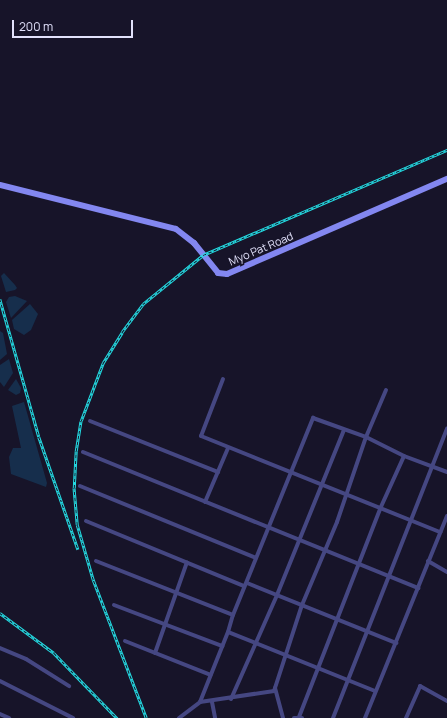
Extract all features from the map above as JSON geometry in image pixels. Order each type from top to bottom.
[{"type":"main road","name":"Myo Pat Road","points":[[0,186],[176,228],[194,243],[218,273],[227,274],[447,179]]},
{"type":"street","points":[[223,379],[201,436],[347,494],[411,522],[440,532]]},
{"type":"street","points":[[200,702],[212,702],[274,691],[287,656],[302,605],[347,494],[366,437],[386,390]]},
{"type":"street","points":[[179,718],[200,702],[228,632],[245,584],[313,418],[366,437],[404,456],[447,472]]},
{"type":"street","points":[[90,421],[218,472]]},
{"type":"street","points":[[332,718],[411,522],[415,505],[433,467],[447,429]]},
{"type":"street","points":[[231,698],[300,541],[344,430]]},
{"type":"street","points":[[205,502],[228,448]]},
{"type":"street","points":[[83,452],[418,588]]},
{"type":"street","points":[[299,718],[380,509],[404,456]]},
{"type":"street","points":[[80,486],[256,558]]},
{"type":"street","points":[[365,718],[447,516]]},
{"type":"street","points":[[86,521],[187,562],[277,595],[396,642]]},
{"type":"street","points":[[96,561],[233,615]]},
{"type":"street","points":[[428,561],[447,572]]},
{"type":"street","points":[[155,653],[175,592],[187,562]]},
{"type":"street","points":[[114,605],[222,646]]},
{"type":"street","points":[[228,632],[375,691]]},
{"type":"street","points":[[125,641],[210,675]]},
{"type":"street","points":[[0,648],[26,659],[69,686]]},
{"type":"street","points":[[0,681],[72,718]]},
{"type":"street","points":[[406,718],[420,686],[447,701]]},
{"type":"street","points":[[275,688],[283,718]]},
{"type":"street","points":[[212,702],[215,718]]},
{"type":"street","points":[[0,714],[9,718]]},
{"type":"water","points":[[4,273],[17,288],[15,290],[6,292],[1,276]]},
{"type":"water","points":[[15,296],[27,301],[11,318],[6,302],[9,297]]},
{"type":"water","points":[[30,304],[38,314],[31,330],[24,335],[14,329],[12,320]]},
{"type":"water","points":[[0,331],[3,333],[7,354],[0,360]]},
{"type":"water","points":[[9,359],[13,373],[4,387],[0,382],[0,365]]},
{"type":"water","points":[[16,379],[21,388],[20,393],[16,395],[8,390]]},
{"type":"water","points":[[24,402],[47,483],[46,487],[11,474],[9,457],[13,448],[21,448],[12,406]]},
{"type":"railway","points":[[146,718],[93,580],[77,525],[74,488],[76,451],[81,421],[103,363],[122,332],[143,304],[203,255],[447,150]]},
{"type":"railway","points":[[0,299],[39,437],[78,549]]},
{"type":"railway","points":[[0,613],[54,653],[117,718]]}]
